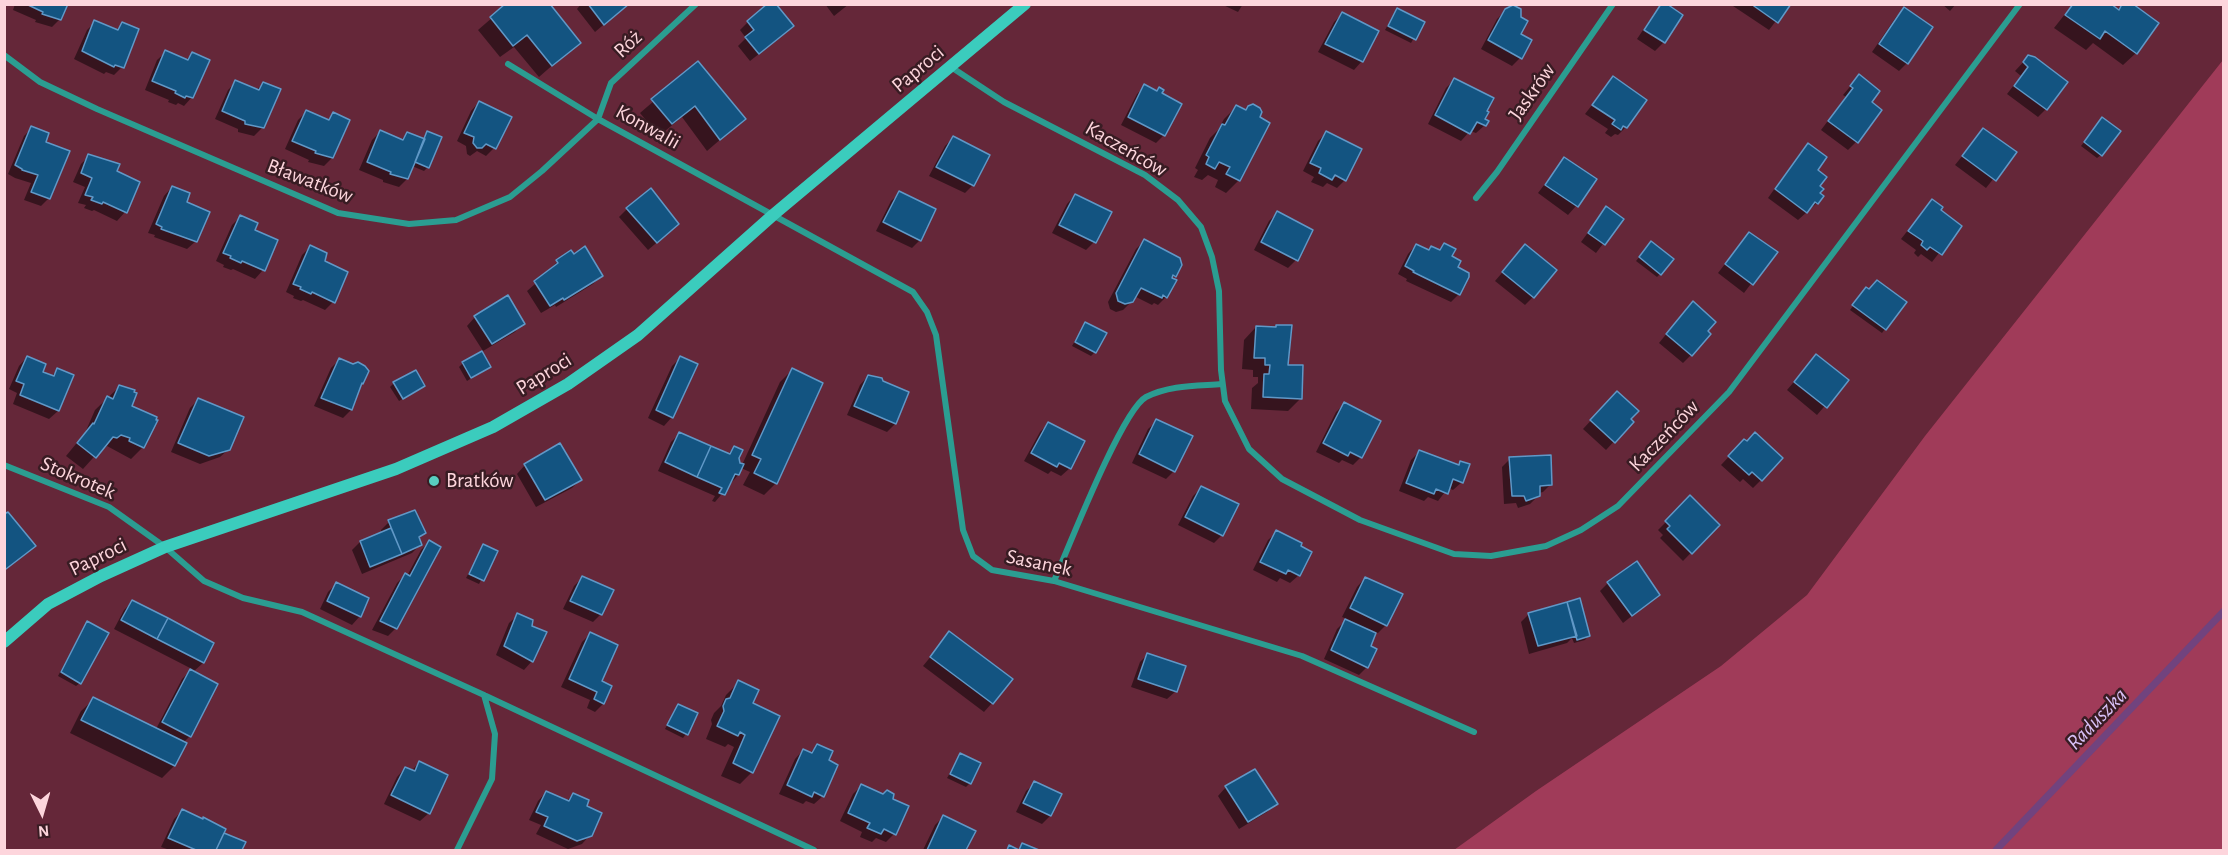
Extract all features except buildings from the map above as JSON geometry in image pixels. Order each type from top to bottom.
[{"type":"street","name":"Róż","points":[[598,119],[611,83],[696,4]]},
{"type":"street","name":"Paproci","points":[[4,642],[48,604],[101,576],[165,547],[396,469],[493,427],[568,384],[638,335],[773,215],[1025,4]]},
{"type":"street","name":"Jaskrów","points":[[1476,198],[1497,172],[1613,4]]},
{"type":"street","name":"Kaczeńców","points":[[951,67],[1004,102],[1145,175],[1178,200],[1201,227],[1212,257],[1220,291],[1222,384],[1225,401],[1249,449],[1282,478],[1360,520],[1454,554],[1491,556],[1545,546],[1581,530],[1618,506],[1729,392],[2020,4]]},
{"type":"street","name":"Bławatków","points":[[4,55],[40,82],[78,100],[338,213],[409,224],[456,220],[510,197],[598,119]]},
{"type":"street","name":"Konwalii","points":[[508,64],[598,119],[773,215]]},
{"type":"street","name":"Sasanek","points":[[773,215],[913,292],[927,312],[936,335],[963,530],[973,556],[992,570],[1054,581],[1302,656],[1474,732]]},
{"type":"street","points":[[1054,581],[1118,434],[1144,398],[1173,387],[1222,384]]},
{"type":"street","name":"Stokrotek","points":[[4,465],[110,507],[165,547]]},
{"type":"street","points":[[165,547],[204,581],[243,598],[302,612],[814,850]]},
{"type":"street","points":[[457,850],[492,779],[495,734],[484,695]]},
{"type":"shaded area","points":[[2223,60],[2223,850],[1454,850],[1536,791],[1721,666],[1807,595],[1925,436]]},
{"type":"waterway","name":"Raduszka","points":[[1996,850],[2224,611]]},
{"type":"place","name":"Bratków","points":[[434,481]]}]
